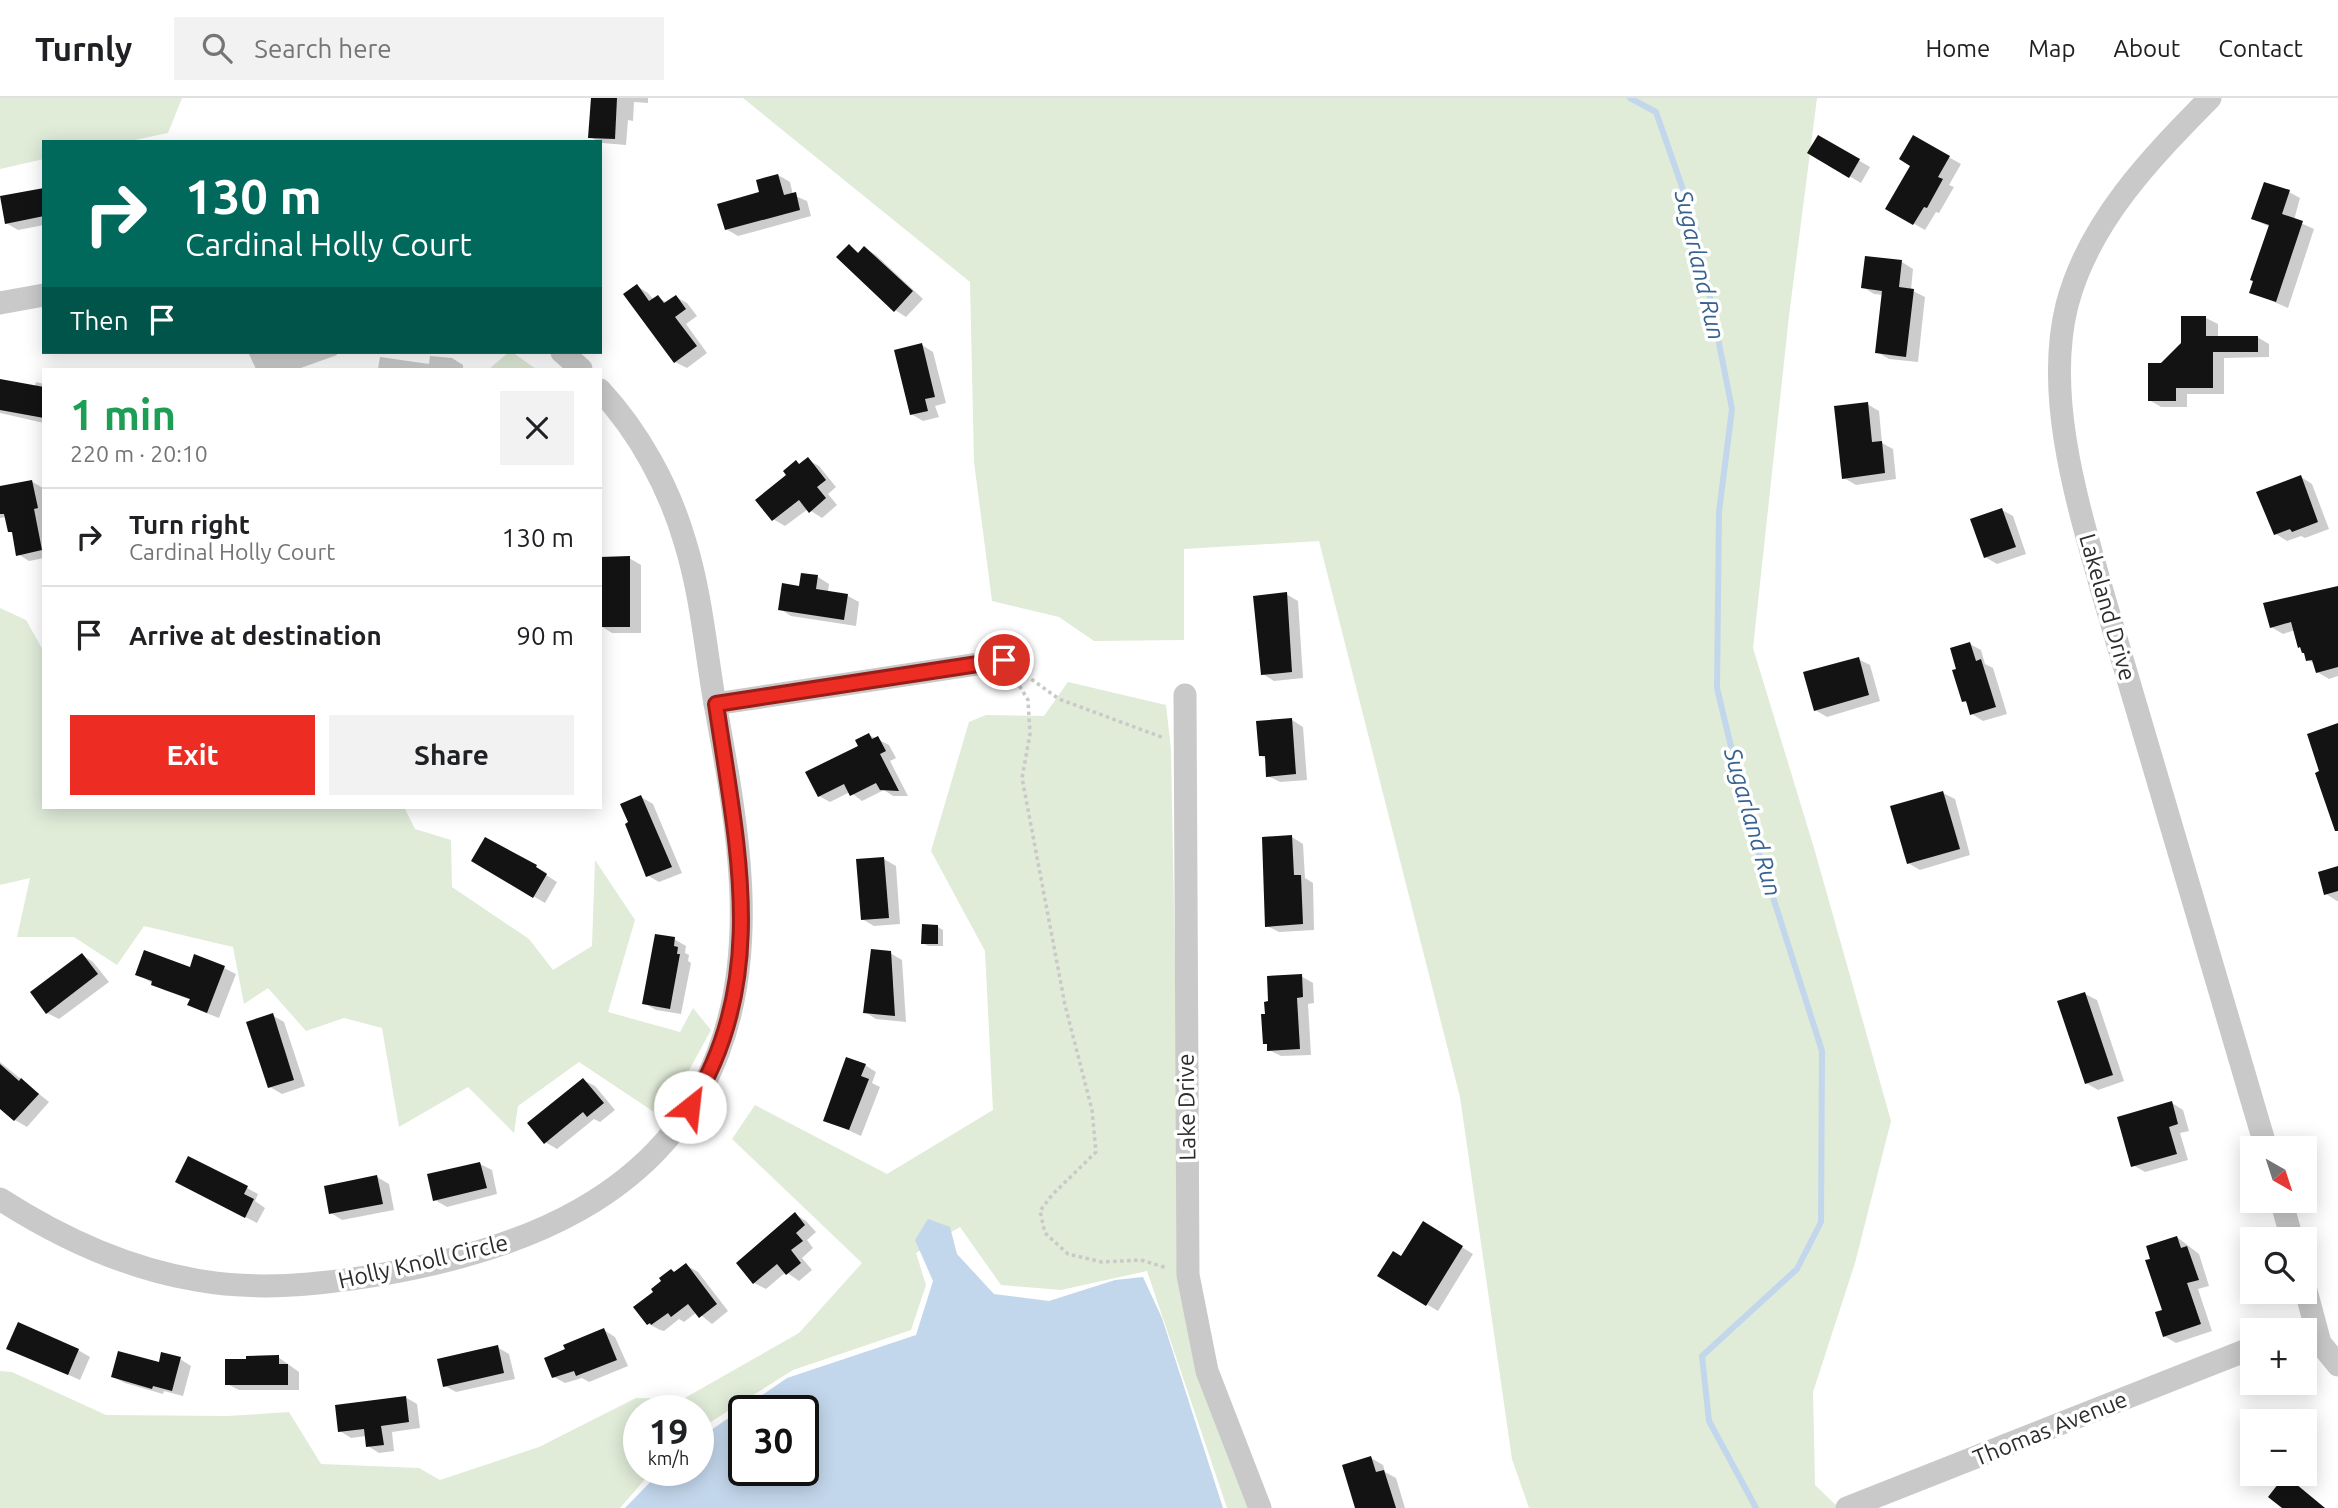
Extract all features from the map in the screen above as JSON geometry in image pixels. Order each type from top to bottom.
[{"type":"street","name":"Lakeland Drive","points":[[2210,98],[2140,171],[2089,247],[2077,275],[2063,326],[2060,393],[2066,444],[2089,546],[2262,1136]]},
{"type":"street","points":[[0,303],[42,295]]},
{"type":"street","points":[[564,354],[580,368]]},
{"type":"street","name":"Holly Knoll Circle","points":[[0,1199],[35,1221],[92,1249],[145,1268],[194,1280],[241,1286],[281,1287],[348,1280],[463,1257],[554,1225],[591,1205],[624,1181],[653,1155],[679,1124],[707,1078],[731,1013],[742,942],[736,838],[716,704],[685,540],[667,493],[637,438],[602,393]]},
{"type":"street","points":[[716,704],[1004,660]]},
{"type":"street","name":"Lake Drive","points":[[1185,695],[1188,1275],[1207,1371],[1260,1508]]},
{"type":"street","points":[[2317,1340],[2338,1366]]},
{"type":"street","name":"Thomas Avenue","points":[[1847,1508],[2240,1353]]},
{"type":"path","points":[[1004,660],[1059,699],[1170,740],[1186,740]]},
{"type":"path","points":[[1004,660],[1028,701],[1030,734],[1022,778],[1065,1005],[1093,1110],[1096,1152],[1052,1195],[1040,1211],[1045,1233],[1068,1254],[1102,1262],[1142,1260],[1188,1275]]},
{"type":"green space","points":[[0,98],[182,98],[168,133],[135,140],[42,140],[42,159],[0,169]]},
{"type":"green space","points":[[743,98],[1817,98],[1789,316],[1753,648],[1814,848],[1891,1121],[1855,1263],[1813,1392],[1815,1485],[1839,1508],[1529,1508],[1512,1459],[1460,1097],[1319,541],[1184,549],[1184,640],[1094,641],[1059,617],[992,601],[974,462],[970,282]]},
{"type":"green space","points":[[507,354],[515,354],[535,368],[490,368]]},
{"type":"green space","points":[[0,608],[26,620],[42,648],[42,809],[405,809],[415,829],[451,840],[452,887],[529,939],[553,970],[592,946],[595,860],[635,920],[608,1012],[680,1032],[693,1008],[711,1030],[663,1118],[579,1062],[518,1106],[514,1133],[468,1087],[399,1127],[382,1028],[344,1018],[306,1031],[268,988],[244,1004],[233,947],[144,926],[117,965],[74,937],[17,937],[30,878],[0,885]]},
{"type":"green space","points":[[1068,682],[1166,705],[1171,750],[1181,1280],[1253,1508],[1227,1508],[1147,1271],[1061,1290],[1001,1285],[960,1227],[916,1253],[926,1285],[911,1330],[793,1370],[753,1395],[728,1395],[728,1411],[714,1420],[714,1395],[690,1395],[799,1333],[862,1263],[732,1139],[755,1105],[887,1174],[993,1110],[985,951],[931,851],[969,722],[986,715],[1044,716]]},
{"type":"green space","points":[[0,1371],[12,1372],[106,1415],[227,1416],[289,1412],[321,1464],[419,1468],[440,1480],[539,1447],[623,1405],[623,1486],[639,1486],[620,1508],[0,1508]]},
{"type":"water","points":[[928,1219],[950,1227],[957,1254],[994,1294],[1049,1301],[1115,1280],[1143,1277],[1162,1318],[1223,1508],[625,1508],[646,1486],[714,1486],[714,1428],[728,1418],[728,1486],[819,1486],[819,1395],[762,1395],[787,1378],[916,1335],[933,1281],[915,1240]]},
{"type":"building","points":[[591,98],[617,98],[615,139],[588,138]]},
{"type":"building","points":[[1818,135],[1860,159],[1849,178],[1807,153]]},
{"type":"building","points":[[1913,135],[1950,156],[1938,177],[1943,179],[1927,208],[1924,207],[1913,225],[1885,209],[1910,166],[1899,159]]},
{"type":"building","points":[[778,174],[784,195],[796,192],[800,210],[725,230],[717,204],[759,192],[756,180]]},
{"type":"building","points":[[2264,182],[2290,190],[2282,214],[2303,221],[2276,302],[2249,293],[2253,281],[2250,280],[2269,225],[2251,219]]},
{"type":"building","points":[[42,188],[42,216],[5,224],[0,196]]},
{"type":"building","points":[[849,244],[858,253],[864,246],[913,291],[894,312],[836,257]]},
{"type":"building","points":[[1865,256],[1902,260],[1899,287],[1914,289],[1906,357],[1875,353],[1882,291],[1861,288]]},
{"type":"building","points":[[637,284],[649,301],[658,295],[664,303],[676,295],[686,309],[675,317],[697,346],[674,363],[623,294]]},
{"type":"building","points":[[2181,316],[2206,316],[2206,336],[2258,336],[2258,352],[2213,352],[2213,388],[2176,388],[2176,401],[2148,401],[2148,363],[2161,363],[2181,343]]},
{"type":"building","points":[[922,343],[935,397],[925,399],[928,411],[910,415],[894,350]]},
{"type":"building","points":[[0,379],[42,387],[42,418],[0,410]]},
{"type":"building","points":[[1868,402],[1872,442],[1882,441],[1885,473],[1842,479],[1834,406]]},
{"type":"building","points":[[808,457],[826,480],[817,487],[826,498],[809,513],[799,500],[772,521],[755,500],[786,475],[783,471],[796,460],[799,464]]},
{"type":"building","points":[[2301,475],[2318,522],[2292,532],[2290,529],[2274,535],[2256,492]]},
{"type":"building","points":[[32,480],[38,508],[34,509],[42,550],[16,556],[12,532],[8,532],[4,514],[0,514],[0,486]]},
{"type":"building","points":[[2002,508],[2016,547],[1984,558],[1970,519]]},
{"type":"building","points":[[630,556],[630,627],[602,627],[602,557]]},
{"type":"building","points":[[801,573],[818,575],[816,589],[848,594],[844,620],[778,610],[782,583],[799,586]]},
{"type":"building","points":[[2338,586],[2338,667],[2316,673],[2312,660],[2306,661],[2304,653],[2298,648],[2291,622],[2270,628],[2263,603]]},
{"type":"building","points":[[1287,592],[1292,672],[1261,675],[1253,596]]},
{"type":"building","points":[[1970,642],[1976,661],[1981,659],[1996,707],[1970,715],[1966,701],[1962,702],[1952,670],[1956,669],[1950,648]]},
{"type":"building","points":[[1859,657],[1869,695],[1814,711],[1803,672]]},
{"type":"building","points":[[1292,718],[1296,774],[1266,777],[1265,756],[1259,756],[1256,721]]},
{"type":"building","points":[[2338,723],[2338,831],[2335,831],[2315,773],[2319,771],[2307,734]]},
{"type":"building","points":[[869,733],[872,739],[878,736],[886,751],[880,754],[899,791],[880,790],[876,783],[850,796],[844,784],[818,797],[805,772],[858,746],[855,740]]},
{"type":"building","points":[[1943,791],[1960,849],[1907,864],[1890,806]]},
{"type":"building","points":[[641,795],[672,867],[646,877],[620,804]]},
{"type":"building","points":[[1292,835],[1294,875],[1301,875],[1303,924],[1265,927],[1262,837]]},
{"type":"building","points":[[485,837],[537,865],[536,867],[547,874],[533,898],[471,861]]},
{"type":"building","points":[[884,857],[889,918],[861,920],[856,859]]},
{"type":"building","points":[[2338,866],[2338,891],[2324,895],[2318,872]]},
{"type":"building","points":[[922,924],[938,925],[938,944],[921,944]]},
{"type":"building","points":[[655,934],[675,937],[674,946],[678,947],[677,954],[680,954],[670,1009],[642,1004]]},
{"type":"building","points":[[871,949],[891,951],[895,1016],[863,1013]]},
{"type":"building","points":[[144,950],[190,967],[194,954],[225,966],[207,1013],[187,1005],[190,999],[151,985],[152,981],[135,975]]},
{"type":"building","points":[[82,953],[98,974],[46,1014],[30,992]]},
{"type":"building","points":[[1302,974],[1303,997],[1297,998],[1300,1049],[1267,1051],[1267,1044],[1263,1044],[1261,1014],[1265,1014],[1264,1002],[1268,1001],[1267,976]]},
{"type":"building","points":[[2085,992],[2113,1075],[2085,1084],[2057,1001]]},
{"type":"building","points":[[273,1013],[294,1080],[268,1088],[246,1022]]},
{"type":"building","points":[[846,1057],[866,1064],[861,1076],[869,1079],[849,1130],[823,1121]]},
{"type":"building","points":[[0,1064],[39,1094],[14,1121],[0,1109]]},
{"type":"building","points":[[583,1078],[604,1103],[587,1117],[583,1112],[544,1144],[527,1123]]},
{"type":"building","points":[[2172,1101],[2178,1124],[2169,1127],[2177,1154],[2131,1167],[2117,1117]]},
{"type":"building","points":[[188,1156],[248,1186],[244,1194],[254,1199],[245,1218],[175,1182]]},
{"type":"building","points":[[480,1162],[487,1188],[433,1201],[427,1174]]},
{"type":"building","points":[[377,1175],[383,1204],[329,1214],[324,1186]]},
{"type":"building","points":[[795,1212],[805,1225],[796,1233],[803,1241],[791,1250],[801,1263],[786,1275],[777,1264],[753,1284],[736,1263]]},
{"type":"building","points":[[1423,1221],[1463,1246],[1426,1306],[1377,1276],[1393,1251],[1401,1256]]},
{"type":"building","points":[[2177,1236],[2181,1248],[2187,1246],[2199,1280],[2187,1283],[2201,1324],[2163,1337],[2155,1312],[2162,1310],[2145,1260],[2150,1259],[2146,1246]]},
{"type":"building","points":[[686,1263],[717,1304],[699,1318],[688,1304],[671,1317],[668,1313],[647,1325],[633,1307],[653,1292],[651,1289],[661,1281],[659,1278]]},
{"type":"building","points":[[18,1322],[79,1349],[68,1375],[6,1349]]},
{"type":"building","points":[[604,1328],[617,1360],[576,1376],[574,1371],[552,1378],[544,1358],[565,1349],[563,1345]]},
{"type":"building","points":[[498,1345],[504,1373],[443,1387],[437,1359]]},
{"type":"building","points":[[118,1351],[159,1362],[161,1352],[181,1357],[172,1391],[153,1386],[152,1389],[111,1377]]},
{"type":"building","points":[[279,1355],[279,1364],[288,1364],[288,1385],[225,1385],[225,1359]]},
{"type":"building","points":[[406,1396],[409,1422],[381,1426],[384,1445],[366,1447],[364,1429],[338,1432],[335,1405]]},
{"type":"building","points":[[1371,1456],[1376,1472],[1384,1470],[1396,1508],[1355,1508],[1342,1465]]},
{"type":"building","points":[[2276,1486],[2298,1486],[2325,1508],[2282,1508],[2268,1497]]},
{"type":"waterway","name":"Sugarland Run","points":[[1630,98],[1656,112],[1696,227],[1732,409],[1719,512],[1717,688],[1749,822],[1822,1051],[1821,1222],[1797,1269],[1702,1356],[1709,1421],[1756,1508]]},
{"type":"route","points":[[690,1107],[718,1054],[731,1013],[742,942],[736,838],[716,704],[1004,660]]}]
